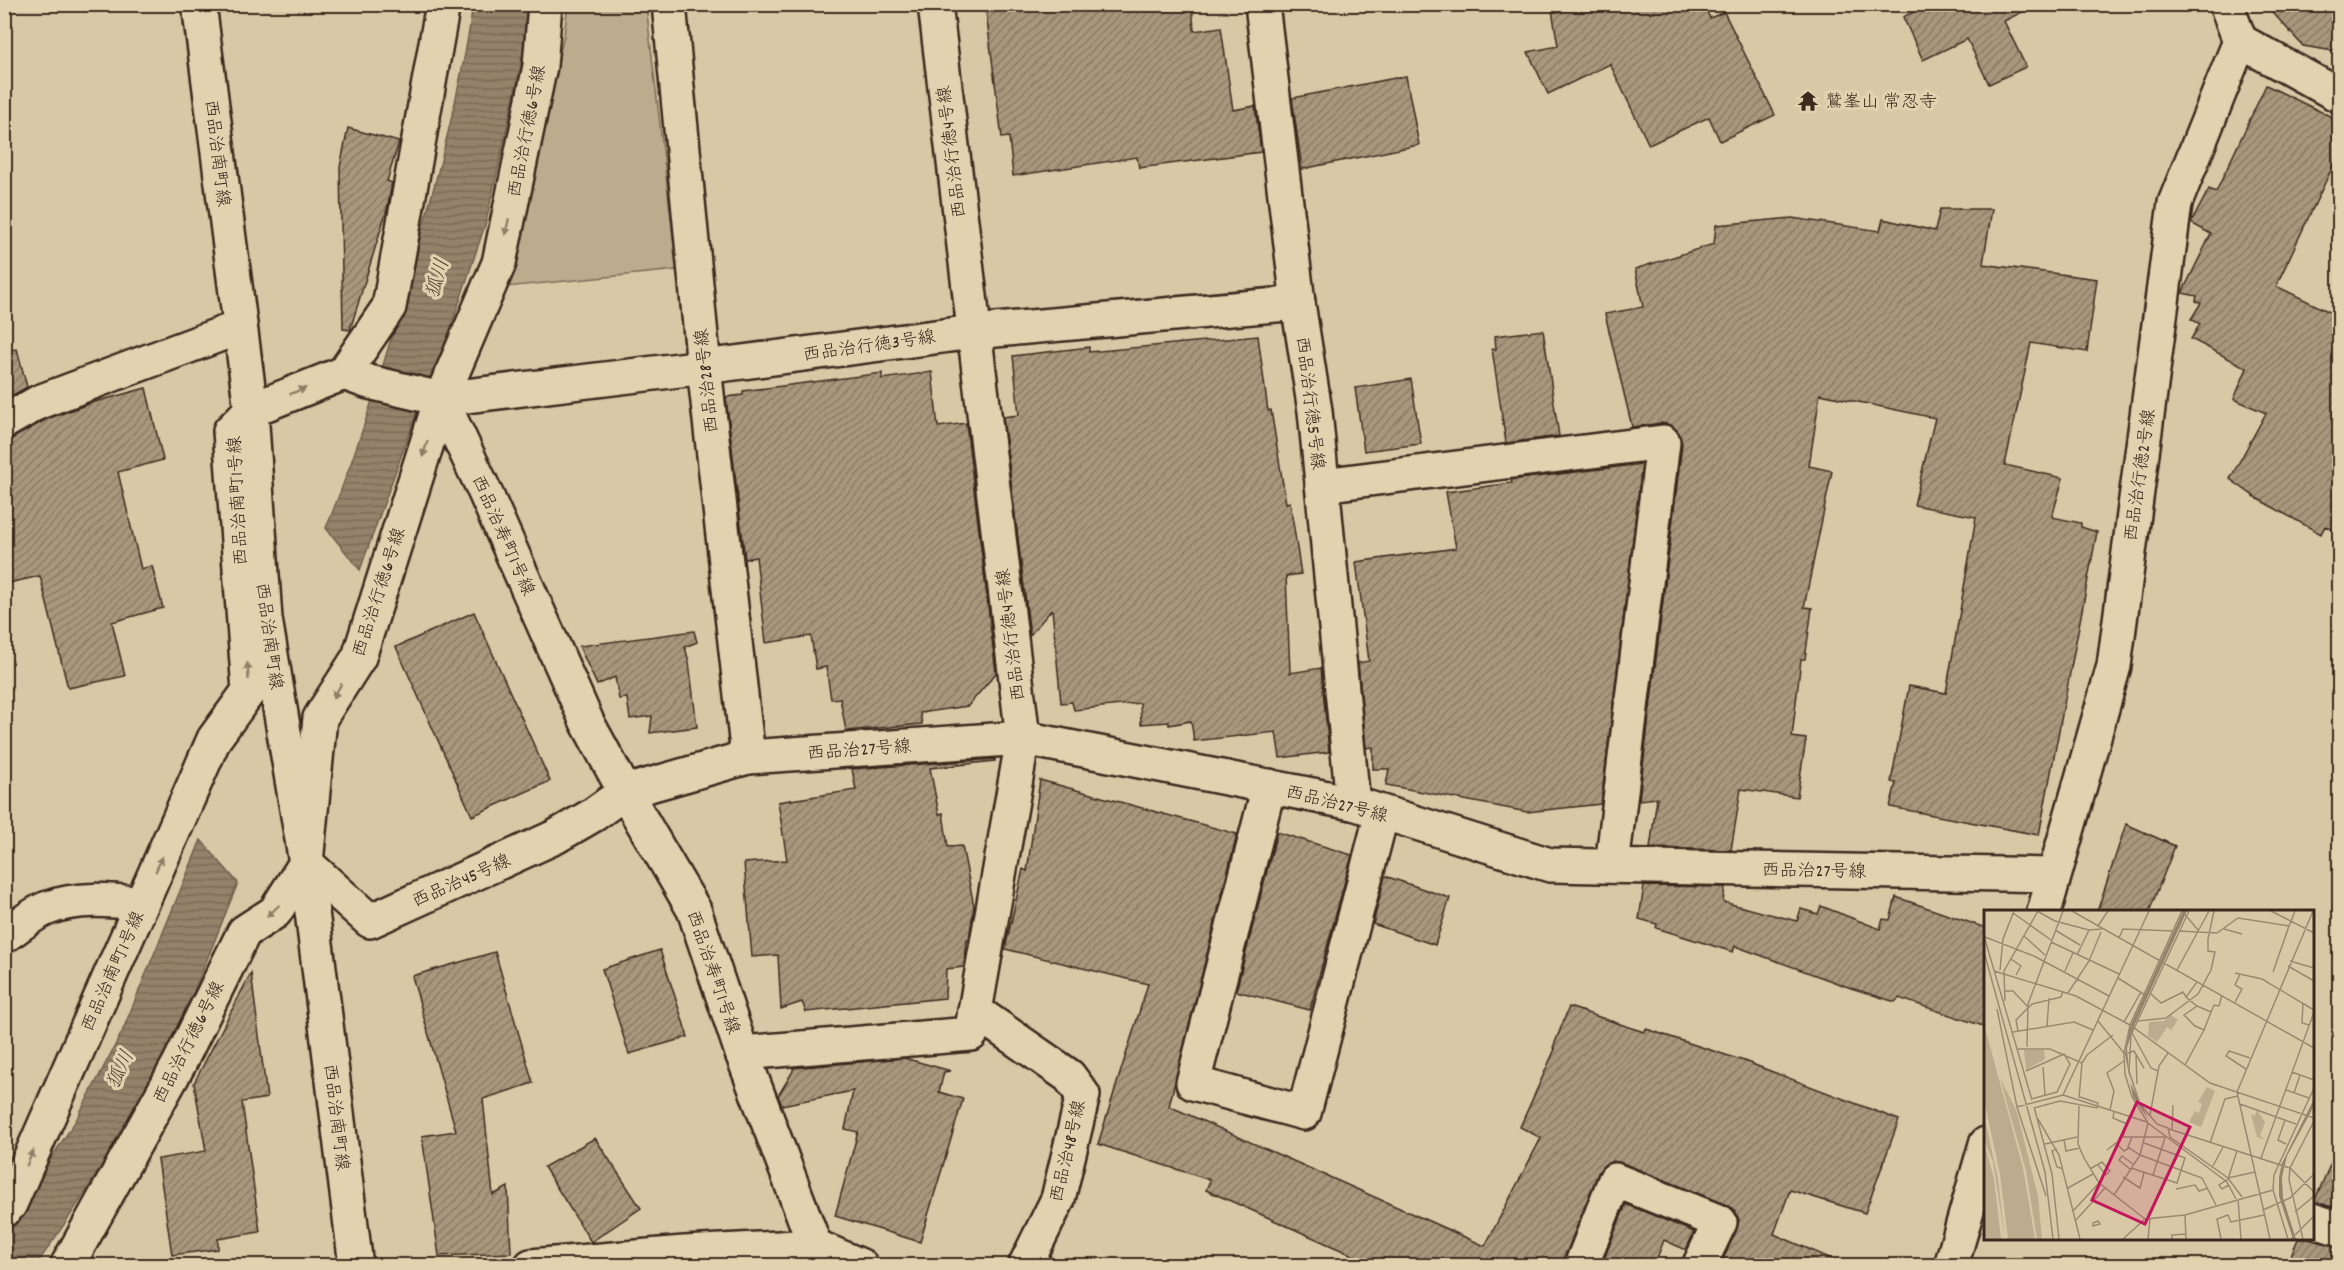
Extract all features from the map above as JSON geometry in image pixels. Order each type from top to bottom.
[{"type":"street","name":"西品治南町線","points":[[199,4],[251,410],[265,619],[306,863],[356,1266]]},
{"type":"street","points":[[434,397],[356,378],[389,307],[443,4]]},
{"type":"street","name":"西品治行徳6号線","points":[[67,1266],[179,1064],[244,932],[275,912],[306,863],[320,718],[359,657],[434,397],[499,264],[540,66],[546,4]]},
{"type":"street","name":"西品治28号線","points":[[669,4],[704,367],[748,757]]},
{"type":"street","name":"西品治行徳4号線","points":[[742,1053],[971,1034],[1023,738],[935,4]]},
{"type":"street","name":"西品治行徳5号線","points":[[1262,4],[1298,303],[1315,411],[1322,485],[1368,808]]},
{"type":"street","points":[[2226,4],[2240,41],[2340,96]]},
{"type":"street","name":"西品治行徳2号線","points":[[2044,910],[2114,666],[2175,202],[2240,41]]},
{"type":"street","name":"西品治行徳3号線","points":[[434,397],[704,367],[973,332],[1298,303]]},
{"type":"street","points":[[4,422],[39,402],[240,327]]},
{"type":"street","name":"西品治南町1号線","points":[[4,1210],[10,1204],[214,739],[249,692],[230,431],[251,410],[356,378]]},
{"type":"street","name":"西品治寿町1号線","points":[[434,397],[484,490],[587,722],[694,910],[742,1053],[815,1246]]},
{"type":"street","points":[[1322,485],[1663,442],[1612,866]]},
{"type":"street","name":"西品治27号線","points":[[625,792],[748,757],[1023,738],[1269,786],[1368,808],[1550,865],[2053,875]]},
{"type":"street","points":[[1269,786],[1193,1083],[1304,1113],[1368,808]]},
{"type":"street","name":"西品治45号線","points":[[306,863],[370,921],[555,837],[593,815],[625,792]]},
{"type":"street","points":[[4,936],[46,908],[80,900],[113,900],[141,904]]},
{"type":"street","name":"西品治48号線","points":[[975,1011],[1069,1076],[1083,1095],[1058,1199],[1025,1266]]},
{"type":"street","points":[[1951,1266],[1984,1151]]},
{"type":"street","points":[[1581,1266],[1615,1180],[1720,1222],[1699,1266]]},
{"type":"street","points":[[2314,1220],[2340,1229]]},
{"type":"street","points":[[531,1266],[684,1253],[815,1246],[861,1266]]},
{"type":"shaded area","points":[[568,5],[646,5],[677,270],[505,287],[564,35]]},
{"type":"water","name":"狐川","points":[[473,5],[532,5],[486,222],[437,369],[430,376],[360,570],[326,528],[371,403],[419,242],[454,107]]},
{"type":"water","name":"狐川","points":[[201,840],[238,883],[183,1016],[143,1095],[110,1153],[36,1265],[5,1266],[5,1228],[75,1122],[122,1032]]},
{"type":"building","points":[[985,4],[1192,4],[1194,31],[1221,27],[1233,110],[1255,106],[1261,152],[1139,168],[1137,157],[1013,176],[1009,137],[1002,138]]},
{"type":"building","points":[[1551,4],[1703,4],[1710,18],[1724,12],[1775,115],[1720,141],[1709,117],[1649,145],[1610,64],[1548,94],[1528,52],[1558,46]]},
{"type":"building","points":[[1928,4],[2038,4],[2004,21],[2026,67],[1989,84],[1967,39],[1923,60],[1903,17]]},
{"type":"building","points":[[2265,4],[2340,4],[2340,52],[2303,46]]},
{"type":"building","points":[[1406,76],[1419,145],[1302,169],[1292,98]]},
{"type":"building","points":[[2266,85],[2340,121],[2340,151],[2276,286],[2340,317],[2340,533],[2325,526],[2321,534],[2258,499],[2230,479],[2266,413],[2234,399],[2247,368],[2191,339],[2200,324],[2191,319],[2201,303],[2196,301],[2197,296],[2182,293],[2211,234],[2191,223],[2209,189],[2216,192]]},
{"type":"building","points":[[348,128],[399,142],[387,181],[392,183],[387,209],[350,330],[343,329],[340,167]]},
{"type":"building","points":[[1940,209],[1992,209],[1983,264],[2097,279],[2087,352],[2031,343],[2005,465],[2063,478],[2052,517],[2081,523],[2081,527],[2097,532],[2039,835],[1890,807],[1896,783],[1891,782],[1909,686],[1946,693],[1976,517],[1914,505],[1935,418],[1820,394],[1809,466],[1832,471],[1804,607],[1812,608],[1805,659],[1801,659],[1792,737],[1806,739],[1797,797],[1741,789],[1731,850],[1650,848],[1657,798],[1639,800],[1682,444],[1679,433],[1671,425],[1661,423],[1632,427],[1605,314],[1643,307],[1635,269],[1714,244],[1716,225],[1792,218],[1880,231],[1883,219],[1935,231]]},
{"type":"building","points":[[1543,330],[1559,436],[1506,443],[1492,349],[1496,349],[1495,336]]},
{"type":"building","points":[[1258,336],[1268,411],[1271,410],[1286,503],[1290,502],[1301,574],[1286,576],[1290,673],[1321,668],[1329,752],[1280,758],[1276,732],[1194,741],[1191,721],[1169,725],[1169,722],[1141,724],[1140,703],[1074,710],[1072,702],[1061,703],[1052,609],[1030,635],[1003,417],[1019,415],[1013,356],[1089,347],[1089,352]]},
{"type":"building","points":[[17,349],[27,387],[4,400],[4,351]]},
{"type":"building","points":[[932,372],[938,427],[966,423],[996,673],[968,706],[920,713],[922,724],[846,731],[840,698],[831,699],[826,667],[816,669],[811,636],[766,643],[756,557],[745,559],[726,397],[743,395],[743,391],[882,373],[882,379]]},
{"type":"building","points":[[1411,379],[1421,444],[1364,451],[1355,388]]},
{"type":"building","points":[[146,388],[163,460],[118,472],[141,569],[152,566],[163,608],[112,622],[125,676],[68,688],[40,576],[4,584],[4,441],[47,419],[91,403]]},
{"type":"building","points":[[1642,464],[1601,804],[1527,812],[1386,785],[1389,769],[1373,769],[1373,747],[1366,748],[1358,663],[1369,661],[1356,562],[1456,548],[1446,492],[1512,483],[1511,480]]},
{"type":"building","points":[[474,612],[550,781],[472,816],[396,647]]},
{"type":"building","points":[[694,631],[697,642],[685,647],[697,727],[650,733],[652,716],[630,719],[627,698],[619,699],[615,677],[597,685],[579,646]]},
{"type":"building","points":[[995,759],[995,761],[930,768],[939,814],[943,813],[948,847],[962,846],[974,906],[964,967],[946,969],[945,998],[806,1012],[802,1002],[781,1009],[778,955],[752,957],[744,863],[787,860],[778,802],[856,790],[852,769]]},
{"type":"building","points":[[1040,780],[1237,834],[1169,1106],[1485,1246],[1541,1138],[1520,1127],[1555,1049],[1553,1048],[1569,1007],[1744,1061],[1899,1120],[1865,1213],[1790,1190],[1774,1234],[1848,1266],[1720,1266],[1737,1229],[1739,1220],[1735,1210],[1613,1161],[1604,1165],[1598,1173],[1559,1266],[1377,1266],[1206,1190],[1210,1180],[1098,1144],[1148,984],[1005,949],[1023,869],[1027,871]]},
{"type":"building","points":[[2126,824],[2175,846],[2150,910],[2098,910]]},
{"type":"building","points":[[1277,832],[1352,855],[1310,1010],[1236,991]]},
{"type":"building","points":[[1385,876],[1450,898],[1435,945],[1373,924]]},
{"type":"building","points":[[1644,886],[1725,887],[1723,902],[1797,921],[1801,909],[1818,914],[1821,906],[1880,929],[1883,919],[1890,920],[1896,897],[1984,927],[1984,1026],[1899,998],[1895,1002],[1851,988],[1735,946],[1733,952],[1656,928],[1657,924],[1639,919]]},
{"type":"building","points":[[660,950],[688,1037],[629,1054],[602,969]]},
{"type":"building","points":[[495,952],[533,1083],[483,1099],[493,1195],[508,1187],[511,1253],[439,1256],[422,1136],[456,1131],[412,976]]},
{"type":"building","points":[[251,973],[267,1098],[242,1102],[260,1232],[218,1239],[218,1249],[172,1255],[158,1159],[206,1151],[194,1083]]},
{"type":"building","points":[[904,1058],[951,1071],[944,1072],[939,1092],[963,1099],[920,1242],[835,1216],[858,1132],[845,1129],[853,1091],[782,1105],[778,1096],[793,1068]]},
{"type":"building","points":[[595,1138],[641,1208],[591,1242],[544,1167]]},
{"type":"building","points":[[2340,1142],[2340,1209],[2314,1202]]},
{"type":"building","points":[[1626,1204],[1694,1232],[1686,1250],[1664,1240],[1654,1266],[1602,1264]]},
{"type":"building","points":[[2298,1240],[2312,1240],[2340,1247],[2340,1266],[2286,1266]]},
{"type":"place","name":"鷲峯山 常忍寺","points":[[1808,101]]}]
